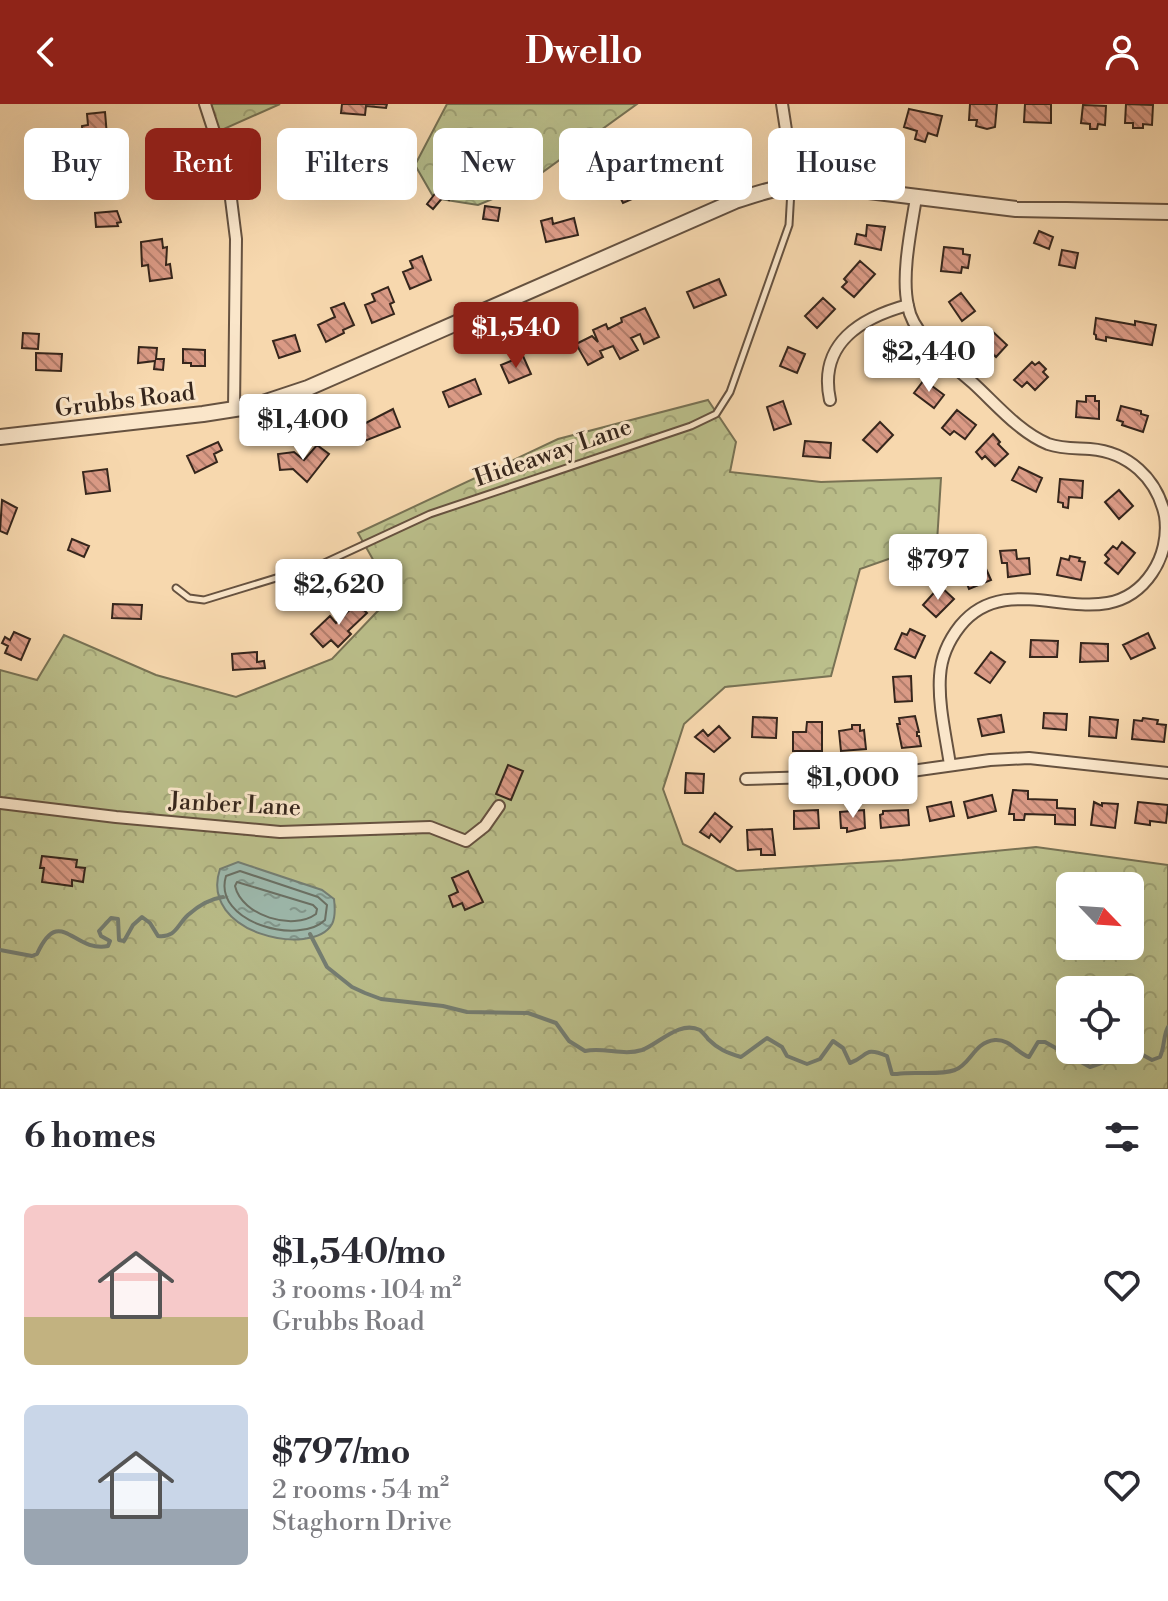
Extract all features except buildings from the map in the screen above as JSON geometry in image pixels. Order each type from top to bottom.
[{"type":"street","points":[[205,104],[221,153],[236,239],[234,409]]},
{"type":"street","points":[[782,104],[786,128]]},
{"type":"street","name":"Grubbs Road","points":[[0,437],[254,406],[308,388],[721,207],[768,192]]},
{"type":"street","name":"Grubbs Road","points":[[905,197],[1040,210],[1168,212]]},
{"type":"street","points":[[916,198],[906,288],[914,321],[926,340],[1029,433],[1057,447],[1113,454],[1138,468],[1157,492],[1166,523],[1163,549],[1153,571],[1135,591],[1119,600],[1091,607],[1016,598],[987,606],[965,621],[949,641],[940,674],[950,765]]},
{"type":"street","points":[[830,400],[827,381],[829,367],[844,339],[872,317],[908,305]]},
{"type":"street","points":[[746,779],[883,775],[1029,758],[1168,773]]},
{"type":"street","name":"Janber Lane","points":[[0,803],[280,832],[430,827],[466,841],[485,826],[499,806]]},
{"type":"lane","name":"Hideaway Lane","points":[[176,588],[189,598],[204,600],[322,564],[430,514],[691,426],[716,414],[730,392],[789,225],[792,200]]},
{"type":"green space","points":[[205,104],[280,104],[226,128],[213,128]]},
{"type":"green space","points":[[447,104],[637,104],[604,128],[559,128],[559,160],[543,172],[543,128],[434,128]]},
{"type":"green space","points":[[433,131],[433,196],[417,168],[417,161]]},
{"type":"green space","points":[[447,200],[490,200],[478,205]]},
{"type":"green space","points":[[708,400],[736,442],[730,472],[821,482],[941,478],[937,542],[860,569],[831,676],[725,687],[684,724],[663,789],[683,844],[737,871],[1036,847],[1168,865],[1168,1089],[0,1089],[0,670],[37,680],[64,635],[156,675],[236,697],[332,659],[393,595],[358,533],[558,439]]},
{"type":"water","points":[[238,862],[322,890],[334,899],[332,924],[321,934],[303,939],[282,939],[261,934],[241,924],[226,910],[218,891],[220,869]]},
{"type":"waterway","points":[[0,950],[32,956],[37,954],[45,940],[60,931],[85,943],[108,946],[110,941],[99,931],[111,918],[118,919],[119,940],[124,941],[142,917],[158,936],[169,935],[196,909],[208,901],[223,897]]},
{"type":"waterway","points":[[310,934],[327,967],[365,993],[381,999],[467,1012],[528,1013],[556,1023],[569,1041],[585,1051],[635,1052],[677,1030],[692,1028],[700,1030],[719,1048],[741,1057],[767,1038],[782,1047],[787,1056],[807,1064],[820,1059],[833,1041],[843,1048],[850,1063],[870,1052],[879,1053],[887,1056],[892,1074],[897,1074],[955,1070],[982,1045],[995,1040],[1005,1042],[1029,1057],[1038,1042],[1056,1048]]},
{"type":"waterway","points":[[1144,1056],[1152,1060],[1160,1057],[1168,1027]]},
{"type":"waterway","points":[[1085,1064],[1090,1067],[1098,1064]]}]
